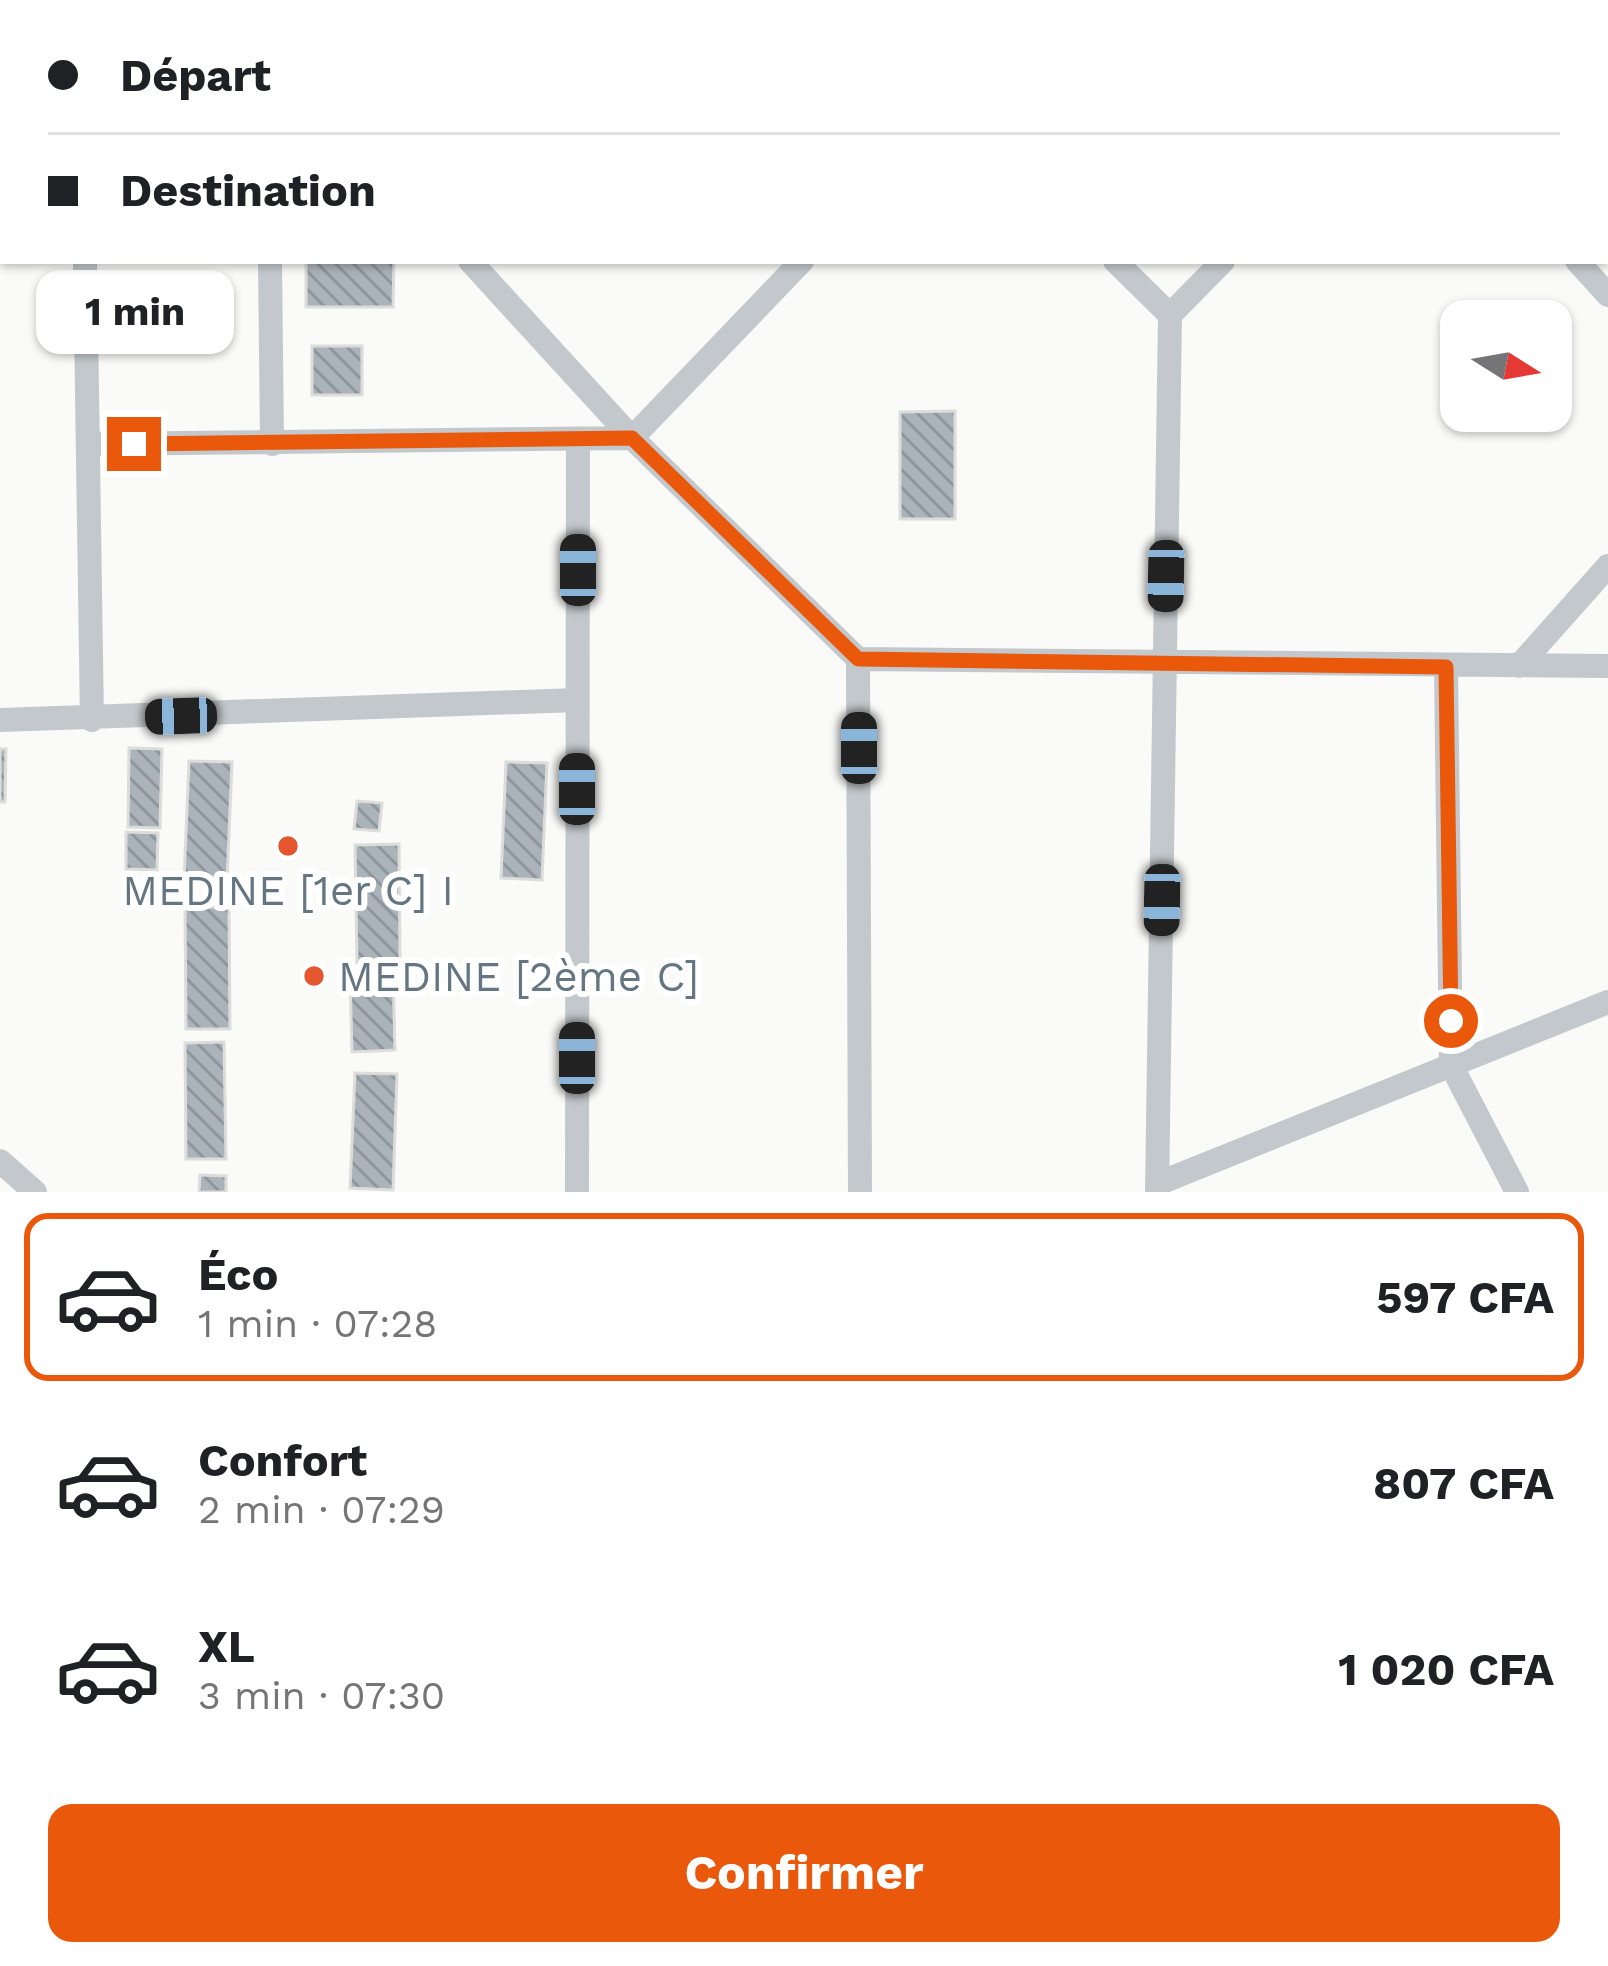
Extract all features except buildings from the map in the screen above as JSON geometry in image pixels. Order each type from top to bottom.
[{"type":"street","points":[[86,264],[92,720]]},
{"type":"street","points":[[270,264],[272,444]]},
{"type":"street","points":[[473,264],[632,438],[858,659],[1608,666]]},
{"type":"street","points":[[88,444],[632,438],[799,264]]},
{"type":"street","points":[[1118,264],[1170,315]]},
{"type":"street","points":[[1220,264],[1170,315],[1157,1188],[1608,1002]]},
{"type":"street","points":[[1580,264],[1608,295]]},
{"type":"street","points":[[577,1192],[578,440]]},
{"type":"street","points":[[1519,666],[1608,566]]},
{"type":"street","points":[[858,659],[860,1192]]},
{"type":"street","points":[[1446,667],[1451,1065],[1517,1192]]},
{"type":"street","points":[[0,720],[577,700]]},
{"type":"street","points":[[0,1161],[34,1192]]},
{"type":"place","name":"MEDINE [1er C] I","points":[[288,846]]},
{"type":"place","name":"MEDINE [2ème C]","points":[[314,976]]},
{"type":"route","points":[[134,444],[632,438],[858,659],[1446,667],[1451,1021]]}]
